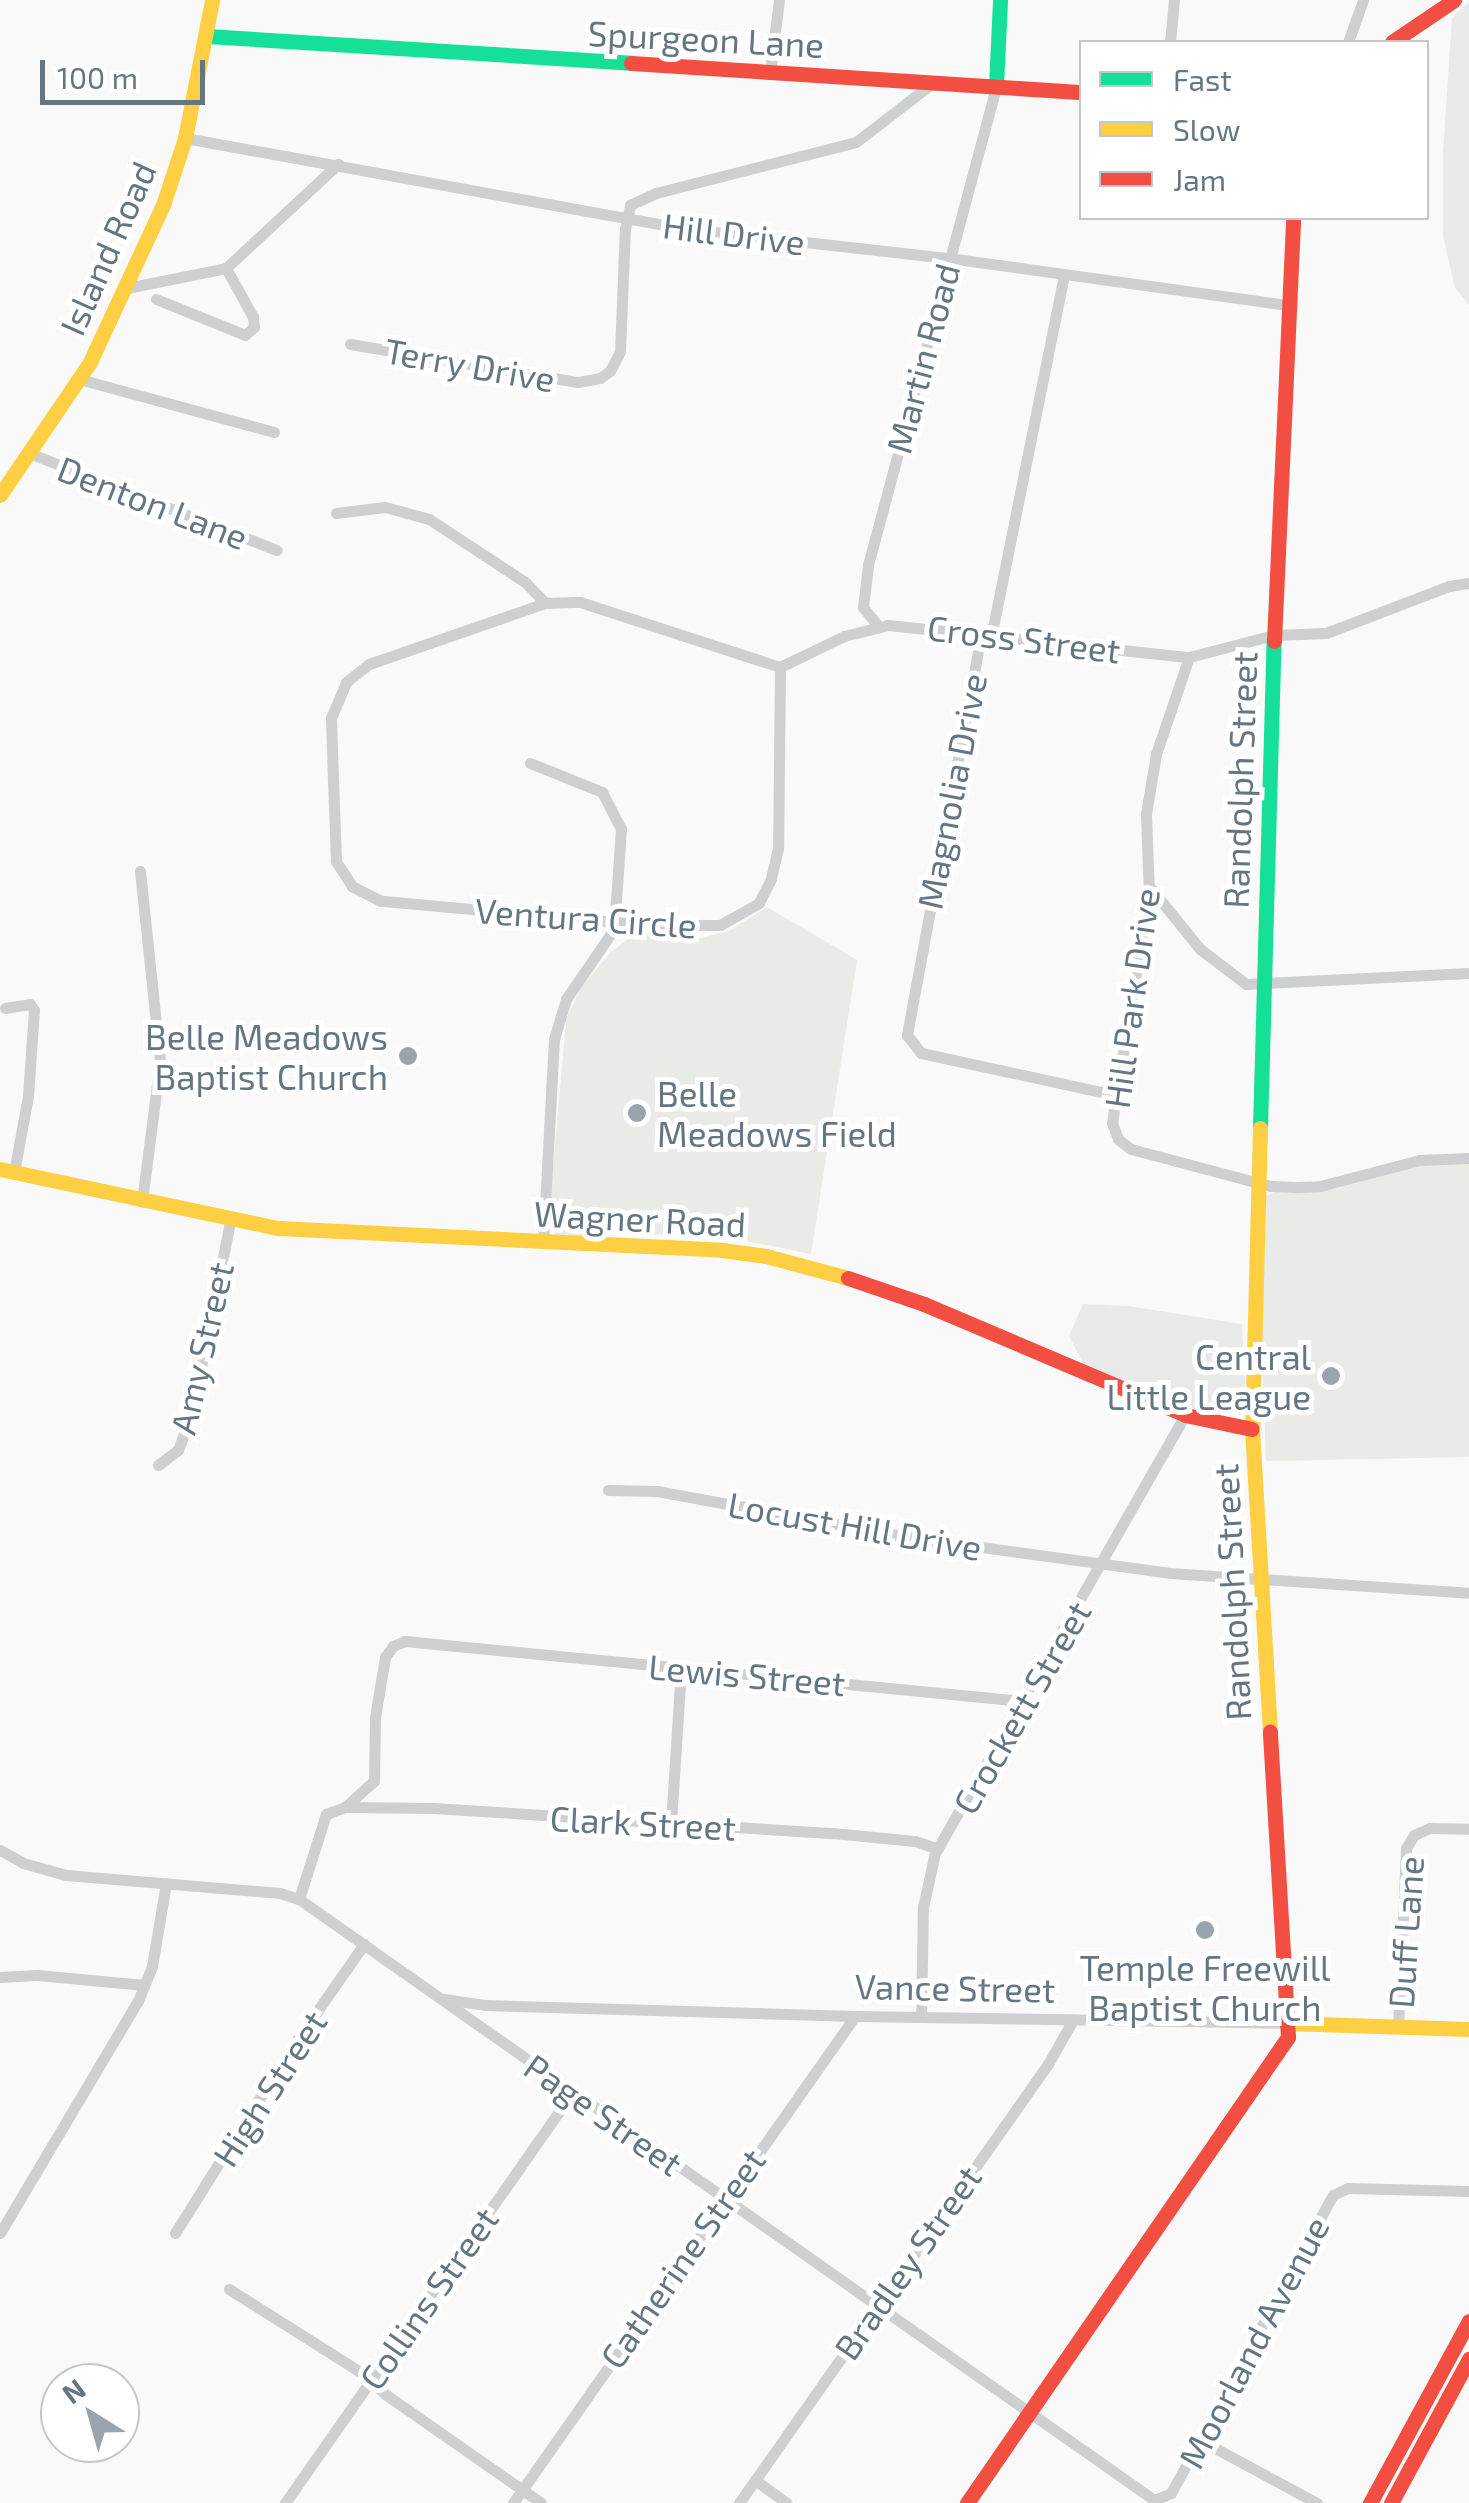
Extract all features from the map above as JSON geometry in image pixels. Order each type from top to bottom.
[{"type":"street","name":"Island Road","points":[[0,495],[79,379],[127,288],[169,189],[184,138],[212,0]]},
{"type":"street","points":[[770,72],[779,0]]},
{"type":"street","points":[[996,86],[1000,0]]},
{"type":"street","points":[[1170,40],[1174,0]]},
{"type":"street","points":[[1349,40],[1362,0]]},
{"type":"street","points":[[1395,40],[1454,0]]},
{"type":"street","name":"Spurgeon Lane","points":[[206,36],[1079,92]]},
{"type":"street","points":[[626,216],[630,205],[646,196],[856,142],[934,82]]},
{"type":"street","name":"Martin Road","points":[[878,627],[863,607],[865,581],[996,86]]},
{"type":"street","name":"Hill Drive","points":[[184,138],[680,228],[948,258],[1288,305]]},
{"type":"street","points":[[127,288],[226,268],[338,164]]},
{"type":"street","name":"Terry Drive","points":[[350,344],[578,382],[600,378],[610,371],[620,351],[626,216]]},
{"type":"street","name":"Randolph Street","points":[[967,2503],[1278,2057],[1288,2036],[1252,1429],[1274,634],[1293,220]]},
{"type":"street","points":[[156,299],[240,335],[254,328],[249,305],[226,268]]},
{"type":"street","name":"Magnolia Drive","points":[[1064,275],[987,636],[979,646],[907,1035],[920,1053],[1116,1095]]},
{"type":"street","points":[[79,379],[274,432]]},
{"type":"street","name":"Denton Lane","points":[[29,454],[278,550]]},
{"type":"street","points":[[336,514],[361,506],[385,507],[429,519],[526,582],[544,603]]},
{"type":"street","name":"Cross Street","points":[[780,667],[844,636],[878,627],[914,626],[1189,656],[1274,634],[1326,634],[1449,586],[1469,584]]},
{"type":"street","name":"Ventura Circle","points":[[580,602],[780,667],[778,848],[764,895],[746,914],[720,926],[381,901],[352,886],[336,862],[332,718],[346,682],[369,664],[544,603],[580,602]]},
{"type":"street","name":"Hill Park Drive","points":[[1189,656],[1156,754],[1146,814],[1149,886],[1116,1095],[1114,1131],[1124,1145],[1256,1182],[1320,1186],[1420,1160],[1469,1158]]},
{"type":"street","points":[[530,763],[592,785],[612,804],[621,829],[611,935],[566,999],[557,1024],[543,1242]]},
{"type":"street","points":[[140,871],[160,1062],[142,1202]]},
{"type":"street","points":[[1149,886],[1216,964],[1237,981],[1263,984],[1469,972]]},
{"type":"street","points":[[5,1008],[30,1004],[34,1010],[28,1096],[7,1170]]},
{"type":"street","name":"Wagner Road","points":[[7,1170],[230,1221],[278,1228],[722,1250],[796,1262],[924,1304],[1185,1415],[1252,1429]]},
{"type":"street","name":"Amy Street","points":[[158,1465],[178,1450],[192,1412],[230,1221]]},
{"type":"street","name":"Crockett Street","points":[[921,2017],[922,1907],[938,1849],[1185,1415]]},
{"type":"street","name":"Locust Hill Drive","points":[[608,1490],[657,1491],[908,1537],[1103,1564],[1469,1593]]},
{"type":"street","name":"Lewis Street","points":[[346,1807],[364,1793],[377,1773],[375,1717],[389,1650],[406,1640],[1023,1702]]},
{"type":"street","points":[[671,1823],[681,1667]]},
{"type":"street","points":[[299,1899],[322,1821],[332,1810],[346,1807]]},
{"type":"street","name":"Clark Street","points":[[346,1807],[671,1823],[915,1841],[938,1849]]},
{"type":"street","name":"Duff Lane","points":[[1398,2027],[1406,1848],[1414,1835],[1430,1828],[1469,1829]]},
{"type":"street","name":"Page Street","points":[[0,1850],[23,1863],[66,1876],[280,1893],[299,1899],[877,2306],[1161,2500]]},
{"type":"street","points":[[0,2233],[145,1985],[166,1883]]},
{"type":"street","name":"High Street","points":[[174,2233],[288,2053],[364,1944]]},
{"type":"street","points":[[0,1976],[36,1974],[145,1985]]},
{"type":"street","name":"Vance Street","points":[[440,1998],[486,2005],[1469,2029]]},
{"type":"street","name":"Catherine Street","points":[[513,2503],[724,2198],[856,2016]]},
{"type":"street","name":"Bradley Street","points":[[739,2503],[1048,2064],[1073,2020]]},
{"type":"street","name":"Collins Street","points":[[285,2503],[572,2093]]},
{"type":"street","name":"Moorland Avenue","points":[[1161,2500],[1172,2494],[1333,2194],[1348,2188],[1469,2192]]},
{"type":"street","points":[[229,2289],[370,2381],[541,2503]]},
{"type":"street","points":[[1370,2503],[1469,2320]]},
{"type":"street","points":[[1391,2503],[1469,2360]]},
{"type":"street","points":[[1200,2440],[1317,2503]]},
{"type":"street","points":[[755,2480],[787,2503]]},
{"type":"shaded area","points":[[1469,2],[1469,305],[1455,288],[1443,236],[1443,152],[1452,18]]},
{"type":"shaded area","points":[[767,907],[857,960],[811,1254],[707,1233],[558,1237],[551,1229],[550,1204],[566,1020],[581,988],[610,953],[631,937],[647,933],[697,939],[729,931]]},
{"type":"shaded area","points":[[1421,1164],[1469,1164],[1469,1457],[1266,1461],[1260,1306],[1262,1197],[1276,1192],[1334,1189]]},
{"type":"shaded area","points":[[1083,1304],[1128,1306],[1242,1324],[1245,1385],[1236,1402],[1213,1413],[1195,1413],[1083,1363],[1069,1336]]},
{"type":"traffic: fast","points":[[996,86],[1000,0]]},
{"type":"traffic: fast","points":[[207,36],[631,63]]},
{"type":"traffic: fast","points":[[1260,1128],[1274,641]]},
{"type":"traffic: slow","points":[[0,495],[90,362],[163,205],[185,138],[212,0]]},
{"type":"traffic: slow","points":[[1260,1128],[1252,1429],[1270,1732]]},
{"type":"traffic: slow","points":[[0,1169],[278,1228],[722,1250],[766,1256],[848,1278]]},
{"type":"traffic: slow","points":[[1287,2023],[1469,2029]]},
{"type":"traffic: jam","points":[[1395,40],[1454,0]]},
{"type":"traffic: jam","points":[[631,63],[1079,92]]},
{"type":"traffic: jam","points":[[1274,641],[1293,220]]},
{"type":"traffic: jam","points":[[848,1278],[924,1304],[1185,1415],[1252,1429]]},
{"type":"traffic: jam","points":[[967,2503],[1288,2037],[1270,1732]]},
{"type":"traffic: jam","points":[[1370,2503],[1469,2321]]},
{"type":"traffic: jam","points":[[1391,2503],[1469,2359]]},
{"type":"place","name":"Belle Meadows Baptist Church","points":[[408,1056]]},
{"type":"place","name":"Belle Meadows Field","points":[[637,1113]]},
{"type":"place","name":"Central Little League","points":[[1331,1376]]},
{"type":"place","name":"Temple Freewill Baptist Church","points":[[1205,1930]]}]
